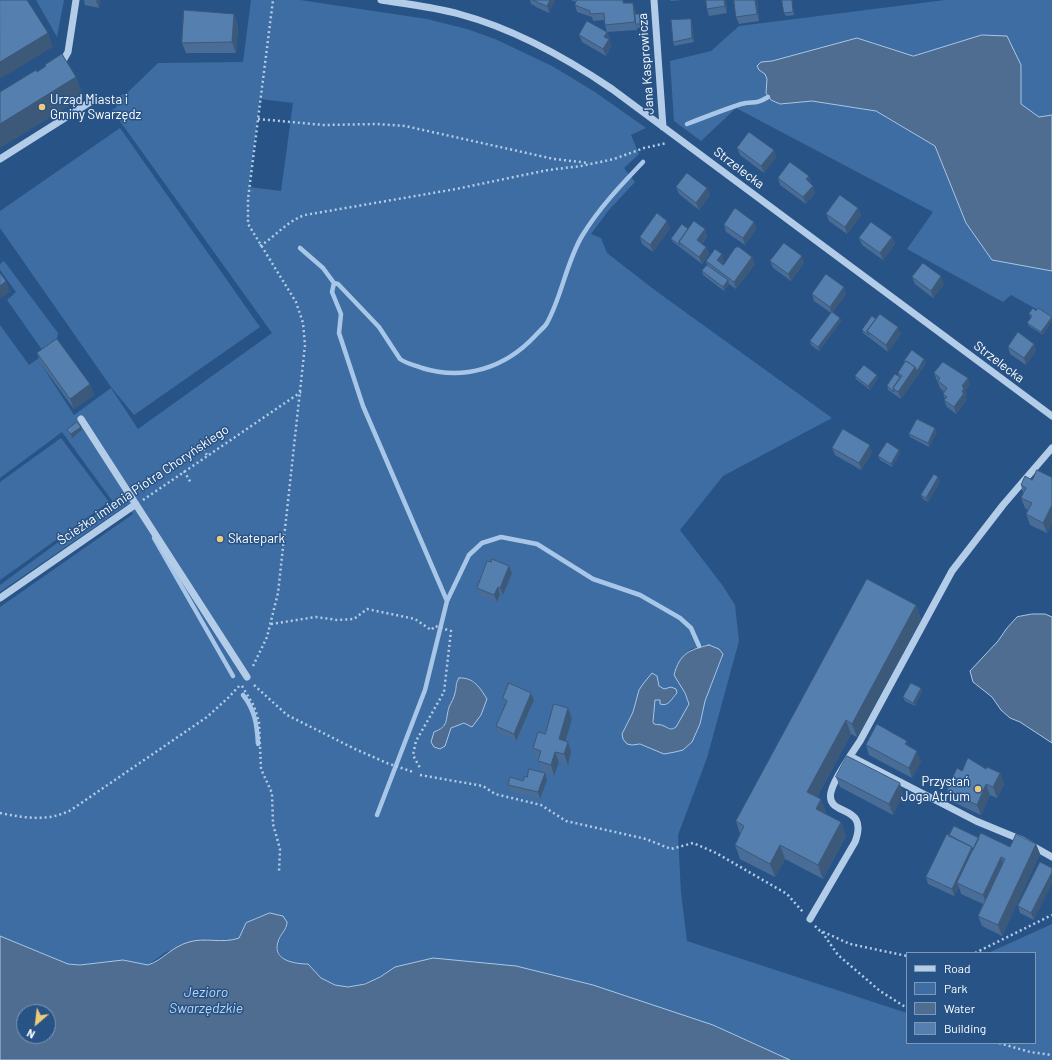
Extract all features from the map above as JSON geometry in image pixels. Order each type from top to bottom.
[{"type":"street","points":[[54,71],[63,63],[68,52],[76,0]]},
{"type":"street","name":"Strzelecka","points":[[381,0],[461,14],[527,40],[584,70],[612,89],[1052,416]]},
{"type":"street","name":"Jana Kasprowicza","points":[[654,0],[663,127]]},
{"type":"street","points":[[0,159],[95,99]]},
{"type":"street","points":[[81,419],[247,676]]},
{"type":"street","points":[[810,920],[855,842],[858,832],[859,824],[855,817],[834,805],[831,799],[830,792],[835,782],[860,741],[952,571],[1003,505],[1052,448]]},
{"type":"street","name":"Ścieżka imienia Piotra Choryńskiego","points":[[0,598],[136,504]]},
{"type":"street","points":[[850,756],[976,821],[1022,840],[1052,857]]},
{"type":"path","points":[[0,813],[38,818],[60,815],[78,806],[207,717],[229,697],[247,676],[260,653],[271,624],[278,593],[305,345],[300,313],[291,291],[260,246],[248,224],[247,212],[274,0]]},
{"type":"path","points":[[258,119],[324,125],[377,124],[404,126],[554,159],[594,163]]},
{"type":"path","points":[[260,246],[277,234],[290,221],[305,215],[614,159],[644,148],[679,139]]},
{"type":"path","name":"Ścieżka imienia Piotra Choryńskiego","points":[[136,504],[301,392]]},
{"type":"path","points":[[200,445],[208,455]]},
{"type":"path","points":[[184,472],[191,483]]},
{"type":"path","points":[[271,624],[316,617],[337,620],[354,619],[367,609],[415,619],[431,630],[435,626],[451,631],[444,692],[416,741],[413,755],[420,768]]},
{"type":"path","points":[[247,676],[261,693],[287,715],[387,763],[413,772]]},
{"type":"path","points":[[241,684],[254,706],[259,722],[261,769],[272,790],[273,824],[280,849],[279,871]]},
{"type":"path","points":[[420,775],[483,786],[495,794],[541,805],[566,821],[646,839],[671,848],[693,843],[716,853],[787,894],[821,931],[838,955],[880,991],[906,1007]]},
{"type":"path","points":[[977,952],[1052,915]]},
{"type":"path","points":[[821,931],[850,944],[906,956]]},
{"type":"path","points":[[1002,1044],[1030,1052],[1052,1054]]},
{"type":"green space","points":[[36,0],[64,0],[57,37]]},
{"type":"green space","points":[[251,0],[300,0],[427,19],[467,29],[495,39],[552,66],[595,92],[646,128],[631,135],[639,154],[624,168],[635,182],[608,211],[591,234],[601,238],[607,253],[656,291],[832,418],[723,476],[680,530],[723,586],[735,605],[739,641],[707,758],[678,835],[681,893],[687,941],[906,1013],[906,1044],[1036,1044],[1036,952],[990,952],[1052,924],[1052,1060],[790,1060],[713,1025],[395,967],[379,977],[359,985],[339,987],[330,984],[321,978],[308,964],[291,962],[284,959],[278,950],[278,943],[287,927],[263,915],[246,923],[239,938],[231,940],[200,940],[166,952],[148,965],[123,960],[80,965],[68,964],[0,936],[0,607],[133,514],[127,505],[0,592],[0,585],[113,502],[62,432],[0,478],[0,325],[29,365],[45,354],[7,300],[16,292],[0,270],[0,264],[4,261],[58,333],[55,348],[41,364],[74,415],[111,388],[138,429],[272,333],[112,110],[117,107],[112,99],[127,93],[158,63],[243,62]],"holes":[[[260,99],[293,103],[281,191],[249,187]],[[709,645],[722,658],[705,701],[700,724],[675,752],[663,752],[643,745],[632,745],[627,723],[633,712],[639,690],[657,679],[659,686],[664,689],[670,687],[677,693],[674,696],[661,701],[656,699],[653,706],[654,724],[673,729],[676,727],[689,704],[682,688],[684,655],[691,649]],[[459,678],[466,678],[475,682],[464,723],[451,728],[445,746],[434,732],[442,727],[446,722],[449,707],[455,695]]]},
{"type":"green space","points":[[945,0],[1052,0],[1052,115],[1039,117],[1021,104],[1021,65],[982,35],[913,56],[857,38],[772,61],[761,62],[759,70],[765,74],[767,79],[766,93],[771,100],[780,104],[812,101],[876,111],[935,146],[966,223],[992,260],[1052,271],[1052,318],[1011,295],[1003,302],[907,249],[933,212],[736,108],[701,141],[674,121],[670,61],[711,51],[739,26]]},
{"type":"green space","points":[[120,128],[260,327],[134,415],[111,387],[0,228],[0,211]]},
{"type":"green space","points":[[61,438],[109,502],[0,580],[0,482]]},
{"type":"water","points":[[982,35],[1007,36],[1021,65],[1021,104],[1039,117],[1052,115],[1052,271],[992,260],[966,223],[935,146],[876,111],[812,101],[780,104],[771,100],[766,93],[767,79],[765,74],[759,70],[757,66],[761,62],[772,61],[857,38],[913,56]]},
{"type":"water","points":[[1032,614],[1045,614],[1052,617],[1052,743],[1020,722],[1010,718],[1001,710],[992,697],[973,682],[970,671],[998,641],[1017,617]]},
{"type":"water","points":[[709,645],[719,649],[723,654],[705,701],[700,724],[692,742],[683,750],[664,754],[640,744],[627,744],[623,739],[622,734],[633,712],[639,690],[652,673],[657,676],[659,686],[664,689],[671,687],[676,689],[677,693],[670,702],[663,705],[660,704],[660,700],[655,700],[653,722],[654,724],[662,725],[670,729],[676,727],[689,704],[685,693],[674,675],[676,668],[682,657],[686,654]]},
{"type":"water","points":[[459,678],[473,681],[487,699],[481,715],[472,727],[464,723],[451,728],[445,746],[440,749],[434,747],[431,742],[434,732],[442,728],[446,722],[449,707],[454,697]]},
{"type":"water","name":"Jezioro Swarzędzkie","points":[[270,913],[283,916],[287,922],[287,925],[278,942],[278,953],[286,960],[308,964],[321,978],[335,985],[348,987],[365,984],[380,977],[395,967],[433,958],[516,966],[593,985],[713,1025],[790,1060],[0,1060],[0,936],[68,964],[80,965],[123,960],[148,965],[177,947],[189,942],[201,940],[233,940],[239,938],[246,923]]},
{"type":"building","points":[[0,0],[27,0],[48,33],[0,62]]},
{"type":"building","points":[[533,0],[550,0],[547,6]]},
{"type":"building","points":[[577,0],[623,0],[623,3],[633,3],[635,22],[605,25],[604,13],[590,14],[590,11],[575,5]]},
{"type":"building","points":[[706,0],[724,0],[725,6],[707,9]]},
{"type":"building","points":[[734,0],[755,0],[757,14],[736,17]]},
{"type":"building","points":[[782,0],[792,0],[793,12],[784,13]]},
{"type":"building","points":[[184,10],[234,14],[232,42],[182,43]]},
{"type":"building","points":[[635,14],[642,14],[643,24],[636,24]]},
{"type":"building","points":[[691,19],[692,38],[673,42],[671,20]]},
{"type":"building","points":[[587,21],[607,32],[604,37],[609,39],[603,49],[579,35]]},
{"type":"building","points":[[62,54],[76,77],[0,124],[0,92],[36,70],[37,72]]},
{"type":"building","points":[[749,132],[774,150],[761,166],[737,148]]},
{"type":"building","points":[[790,162],[809,176],[806,179],[813,186],[803,197],[778,178]]},
{"type":"building","points":[[687,173],[707,188],[696,203],[676,187]]},
{"type":"building","points":[[840,195],[858,208],[845,227],[826,214]]},
{"type":"building","points":[[735,208],[754,222],[743,238],[724,225]]},
{"type":"building","points":[[657,213],[667,221],[650,245],[640,237]]},
{"type":"building","points":[[694,221],[705,229],[697,240],[706,247],[699,257],[679,242]]},
{"type":"building","points":[[871,222],[892,237],[880,253],[859,238]]},
{"type":"building","points":[[682,224],[688,229],[679,242],[680,245],[671,239]]},
{"type":"building","points":[[784,243],[802,256],[788,274],[770,261]]},
{"type":"building","points":[[736,247],[739,247],[752,257],[734,282],[706,261],[715,249],[722,254],[717,260],[723,265]]},
{"type":"building","points":[[923,263],[941,276],[931,291],[912,277]]},
{"type":"building","points":[[707,265],[728,280],[723,287],[702,271]]},
{"type":"building","points":[[0,273],[6,281],[0,286]]},
{"type":"building","points":[[826,274],[844,287],[830,307],[812,294]]},
{"type":"building","points":[[1033,308],[1036,311],[1038,308],[1052,317],[1041,332],[1027,323],[1032,316],[1029,314]]},
{"type":"building","points":[[832,312],[840,318],[818,347],[810,341]]},
{"type":"building","points":[[880,314],[898,327],[886,345],[867,331]]},
{"type":"building","points":[[872,316],[876,319],[867,331],[869,335],[862,330]]},
{"type":"building","points":[[1018,332],[1034,344],[1024,358],[1008,347]]},
{"type":"building","points":[[57,339],[90,384],[70,399],[37,353]]},
{"type":"building","points":[[912,350],[924,359],[917,371],[915,367],[904,361]]},
{"type":"building","points":[[906,361],[915,367],[898,392],[893,388],[902,376],[898,373]]},
{"type":"building","points":[[943,362],[968,378],[962,386],[964,388],[962,392],[964,393],[954,407],[944,400],[947,397],[943,394],[947,388],[938,381],[940,378],[934,373]]},
{"type":"building","points":[[864,365],[877,375],[868,386],[855,376]]},
{"type":"building","points":[[895,374],[900,377],[893,388],[894,392],[887,386]]},
{"type":"building","points":[[917,419],[935,428],[928,443],[909,434]]},
{"type":"building","points":[[77,422],[81,427],[71,434],[67,430]]},
{"type":"building","points":[[843,429],[870,445],[859,463],[832,448]]},
{"type":"building","points":[[887,442],[899,450],[891,464],[878,456]]},
{"type":"building","points":[[1037,470],[1052,477],[1052,505],[1043,523],[1026,514],[1032,503],[1021,498],[1026,488],[1021,485],[1025,476],[1032,480]]},
{"type":"building","points":[[934,474],[938,477],[926,498],[921,495]]},
{"type":"building","points":[[492,559],[509,566],[500,588],[498,587],[494,595],[477,588],[487,561],[491,562]]},
{"type":"building","points":[[867,579],[916,605],[852,724],[846,720],[807,792],[821,799],[816,809],[841,822],[818,865],[780,845],[770,864],[735,845],[744,826],[736,821]]},
{"type":"building","points":[[509,683],[531,693],[514,734],[496,726],[507,701],[503,698]]},
{"type":"building","points":[[911,683],[921,688],[913,703],[903,697]]},
{"type":"building","points":[[554,704],[568,708],[559,739],[568,742],[564,754],[555,752],[551,765],[538,761],[541,751],[533,748],[538,732],[545,734]]},
{"type":"building","points":[[877,724],[907,741],[905,744],[917,751],[909,768],[866,745]]},
{"type":"building","points":[[847,756],[900,783],[889,804],[836,777]]},
{"type":"building","points":[[968,758],[986,769],[987,767],[1000,773],[993,787],[986,784],[977,805],[947,790],[957,768],[962,771]]},
{"type":"building","points":[[529,769],[545,773],[538,792],[508,785],[510,777],[523,781],[525,776],[527,777]]},
{"type":"building","points":[[954,826],[979,838],[973,850],[972,847],[949,836]]},
{"type":"building","points":[[981,833],[1010,847],[1016,834],[1036,844],[998,925],[978,916],[1005,859],[1001,857],[983,895],[957,883]]},
{"type":"building","points":[[947,834],[972,847],[952,889],[926,877]]},
{"type":"building","points":[[1040,862],[1052,868],[1052,872],[1031,913],[1018,906]]},
{"type":"waterway","points":[[687,124],[741,104],[757,102],[768,97]]},
{"type":"waterway","points":[[377,815],[425,690],[447,601],[363,406],[339,333],[341,314],[332,292],[334,283],[338,284],[379,327],[400,359],[405,362],[438,372],[453,373],[483,369],[497,364],[523,347],[546,325],[557,302],[572,257],[582,236],[603,206],[643,162]]},
{"type":"waterway","points":[[300,248],[323,268],[334,283]]},
{"type":"waterway","points":[[447,601],[469,555],[482,543],[501,537],[537,544],[593,579],[640,595],[680,618],[691,628],[699,646]]},
{"type":"waterway","points":[[154,538],[233,676]]},
{"type":"waterway","points":[[243,695],[255,718],[258,744]]},
{"type":"place","name":"Urząd Miasta i Gminy Swarzędz","points":[[42,107]]},
{"type":"place","name":"Skatepark","points":[[220,539]]},
{"type":"place","name":"Przystań Joga Atrium","points":[[978,789]]}]
